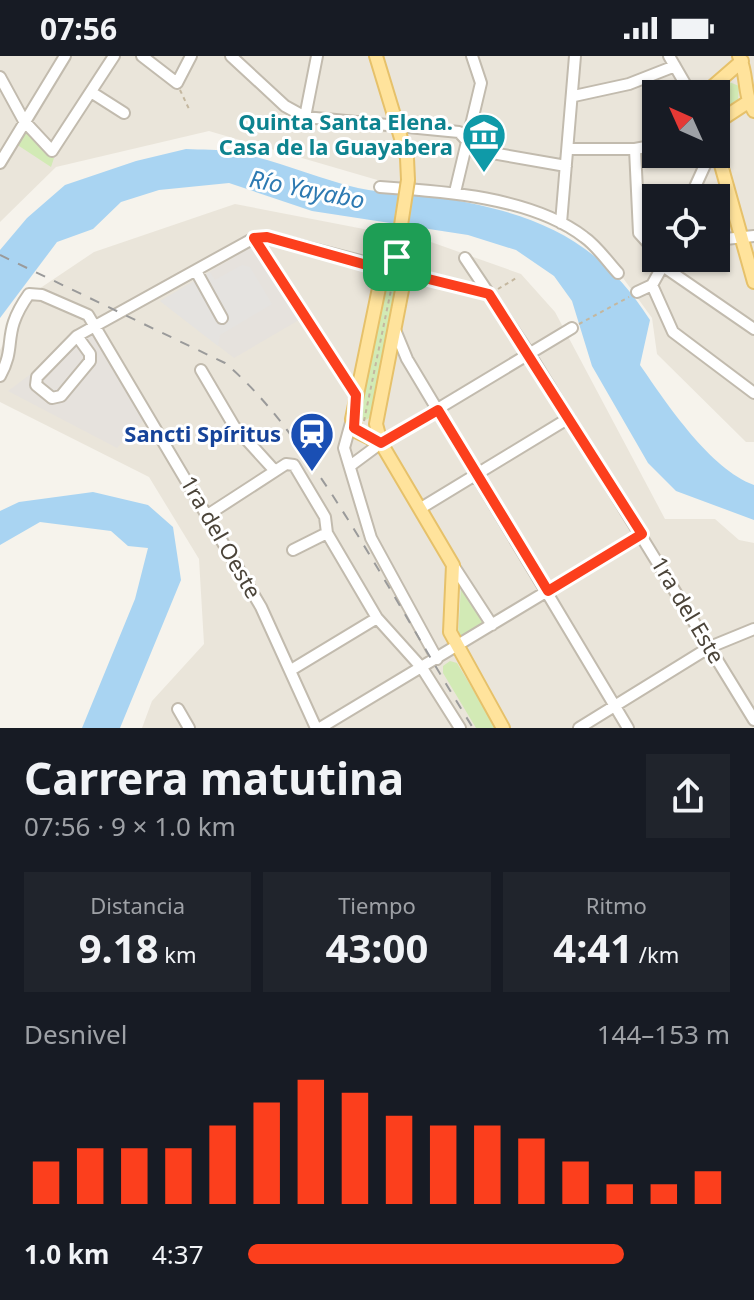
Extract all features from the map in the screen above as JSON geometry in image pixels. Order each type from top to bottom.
[{"type":"main road","points":[[376,56],[407,158],[408,180],[393,274],[379,288],[352,419],[354,428],[381,443]]},
{"type":"main road","points":[[719,80],[745,58]]},
{"type":"main road","points":[[730,117],[751,107],[745,84],[745,58]]},
{"type":"main road","points":[[722,80],[732,77],[745,84]]},
{"type":"main road","points":[[723,168],[748,237],[754,282]]},
{"type":"main road","points":[[393,274],[402,290],[376,424],[381,443],[453,565],[454,595],[448,619],[456,647],[503,728]]},
{"type":"main road","points":[[362,433],[376,424]]},
{"type":"street","points":[[0,163],[65,56]]},
{"type":"street","points":[[0,77],[24,121],[52,151],[114,56]]},
{"type":"street","points":[[142,56],[177,83],[191,56]]},
{"type":"street","points":[[231,56],[285,106],[305,117],[459,132],[475,150],[566,166]]},
{"type":"street","points":[[305,117],[317,56]]},
{"type":"street","points":[[455,192],[481,83],[472,56]]},
{"type":"street","points":[[561,223],[575,56]]},
{"type":"street","points":[[574,96],[629,84],[672,61],[683,80]]},
{"type":"street","points":[[91,92],[124,113]]},
{"type":"street","points":[[568,149],[642,148]]},
{"type":"street","points":[[635,149],[639,233],[642,236]]},
{"type":"street","points":[[380,187],[455,192],[531,211],[585,237],[618,273]]},
{"type":"street","points":[[77,336],[90,354],[90,361],[61,396],[52,398],[36,385],[37,377],[77,336],[254,238],[267,237],[393,274],[489,294]]},
{"type":"street","points":[[254,238],[356,395]]},
{"type":"street","name":"1ra del Este","points":[[465,258],[642,534],[754,720]]},
{"type":"street","points":[[196,271],[222,318]]},
{"type":"street","points":[[637,292],[652,285],[658,272]]},
{"type":"street","points":[[671,272],[754,329]]},
{"type":"street","points":[[652,285],[673,332],[754,393]]},
{"type":"street","name":"1ra del Oeste","points":[[0,376],[4,361],[3,329],[13,310],[29,294],[42,295],[88,315],[209,514],[318,728]]},
{"type":"street","points":[[350,466],[381,443],[572,328]]},
{"type":"street","points":[[395,330],[407,359],[628,728]]},
{"type":"street","points":[[388,362],[407,359]]},
{"type":"street","points":[[201,370],[234,426],[275,471]]},
{"type":"street","points":[[421,508],[569,418]]},
{"type":"street","points":[[352,419],[344,448],[371,538],[437,659]]},
{"type":"street","points":[[209,514],[286,464],[294,465],[325,517],[327,533],[377,618],[422,668],[460,728]]},
{"type":"street","points":[[293,550],[327,533]]},
{"type":"street","points":[[318,728],[642,534]]},
{"type":"street","points":[[453,565],[492,625]]},
{"type":"street","points":[[291,670],[377,618]]},
{"type":"street","points":[[579,728],[710,647],[754,629]]},
{"type":"street","points":[[178,709],[189,728]]},
{"type":"path","points":[[177,83],[190,111]]},
{"type":"path","points":[[362,433],[393,274]]},
{"type":"path","points":[[489,294],[518,277]]},
{"type":"path","points":[[572,328],[637,292]]},
{"type":"shaded area","points":[[0,56],[754,56],[754,442],[746,442],[657,354],[652,318],[589,231],[502,199],[415,191],[209,131],[56,167],[0,222]]},
{"type":"shaded area","points":[[235,204],[431,242],[521,274],[555,312],[665,519],[715,519],[739,540],[754,543],[754,728],[142,728],[152,701],[204,644],[199,559],[149,477],[0,402],[0,350],[30,295],[94,252]]},
{"type":"shaded area","points":[[255,245],[299,320],[234,358],[160,301]]},
{"type":"shaded area","points":[[242,265],[250,267],[272,304],[220,335],[218,346],[160,301],[210,272],[215,280]]},
{"type":"shaded area","points":[[95,326],[147,417],[117,448],[8,391]]},
{"type":"green space","points":[[730,82],[739,86],[738,101],[730,107]]},
{"type":"green space","points":[[25,127],[54,158],[51,167],[16,144]]},
{"type":"green space","points":[[392,286],[398,293],[371,417],[364,421],[358,415],[384,292]]},
{"type":"green space","points":[[461,586],[485,623],[458,638]]},
{"type":"green space","points":[[450,661],[457,663],[496,728],[476,728],[443,673],[443,666]]},
{"type":"water","name":"Río Yayabo","points":[[186,149],[250,155],[358,188],[477,204],[508,212],[562,234],[609,269],[650,320],[640,365],[706,450],[721,465],[754,485],[754,520],[676,491],[648,463],[592,366],[572,301],[554,276],[516,250],[468,235],[312,211],[229,183],[159,190],[121,202],[93,229],[57,242],[0,318],[0,250],[27,218],[65,185],[136,161]]},
{"type":"water","points":[[93,492],[148,505],[173,527],[181,580],[120,728],[82,728],[135,599],[148,548],[128,546],[111,531],[40,522],[0,545],[0,511],[19,502]]},
{"type":"railway","points":[[0,255],[225,363],[241,377],[284,425],[333,496],[473,728]]},
{"type":"place","name":"Quinta Santa Elena. Casa de la Guayabera","points":[[484,174]]},
{"type":"place","name":"Sancti Spíritus","points":[[312,473]]},
{"type":"route","points":[[267,237],[388,271],[397,257],[400,272],[489,294],[642,534],[548,591],[438,410],[381,443],[354,428],[352,419],[356,395],[254,238],[267,237]]}]
